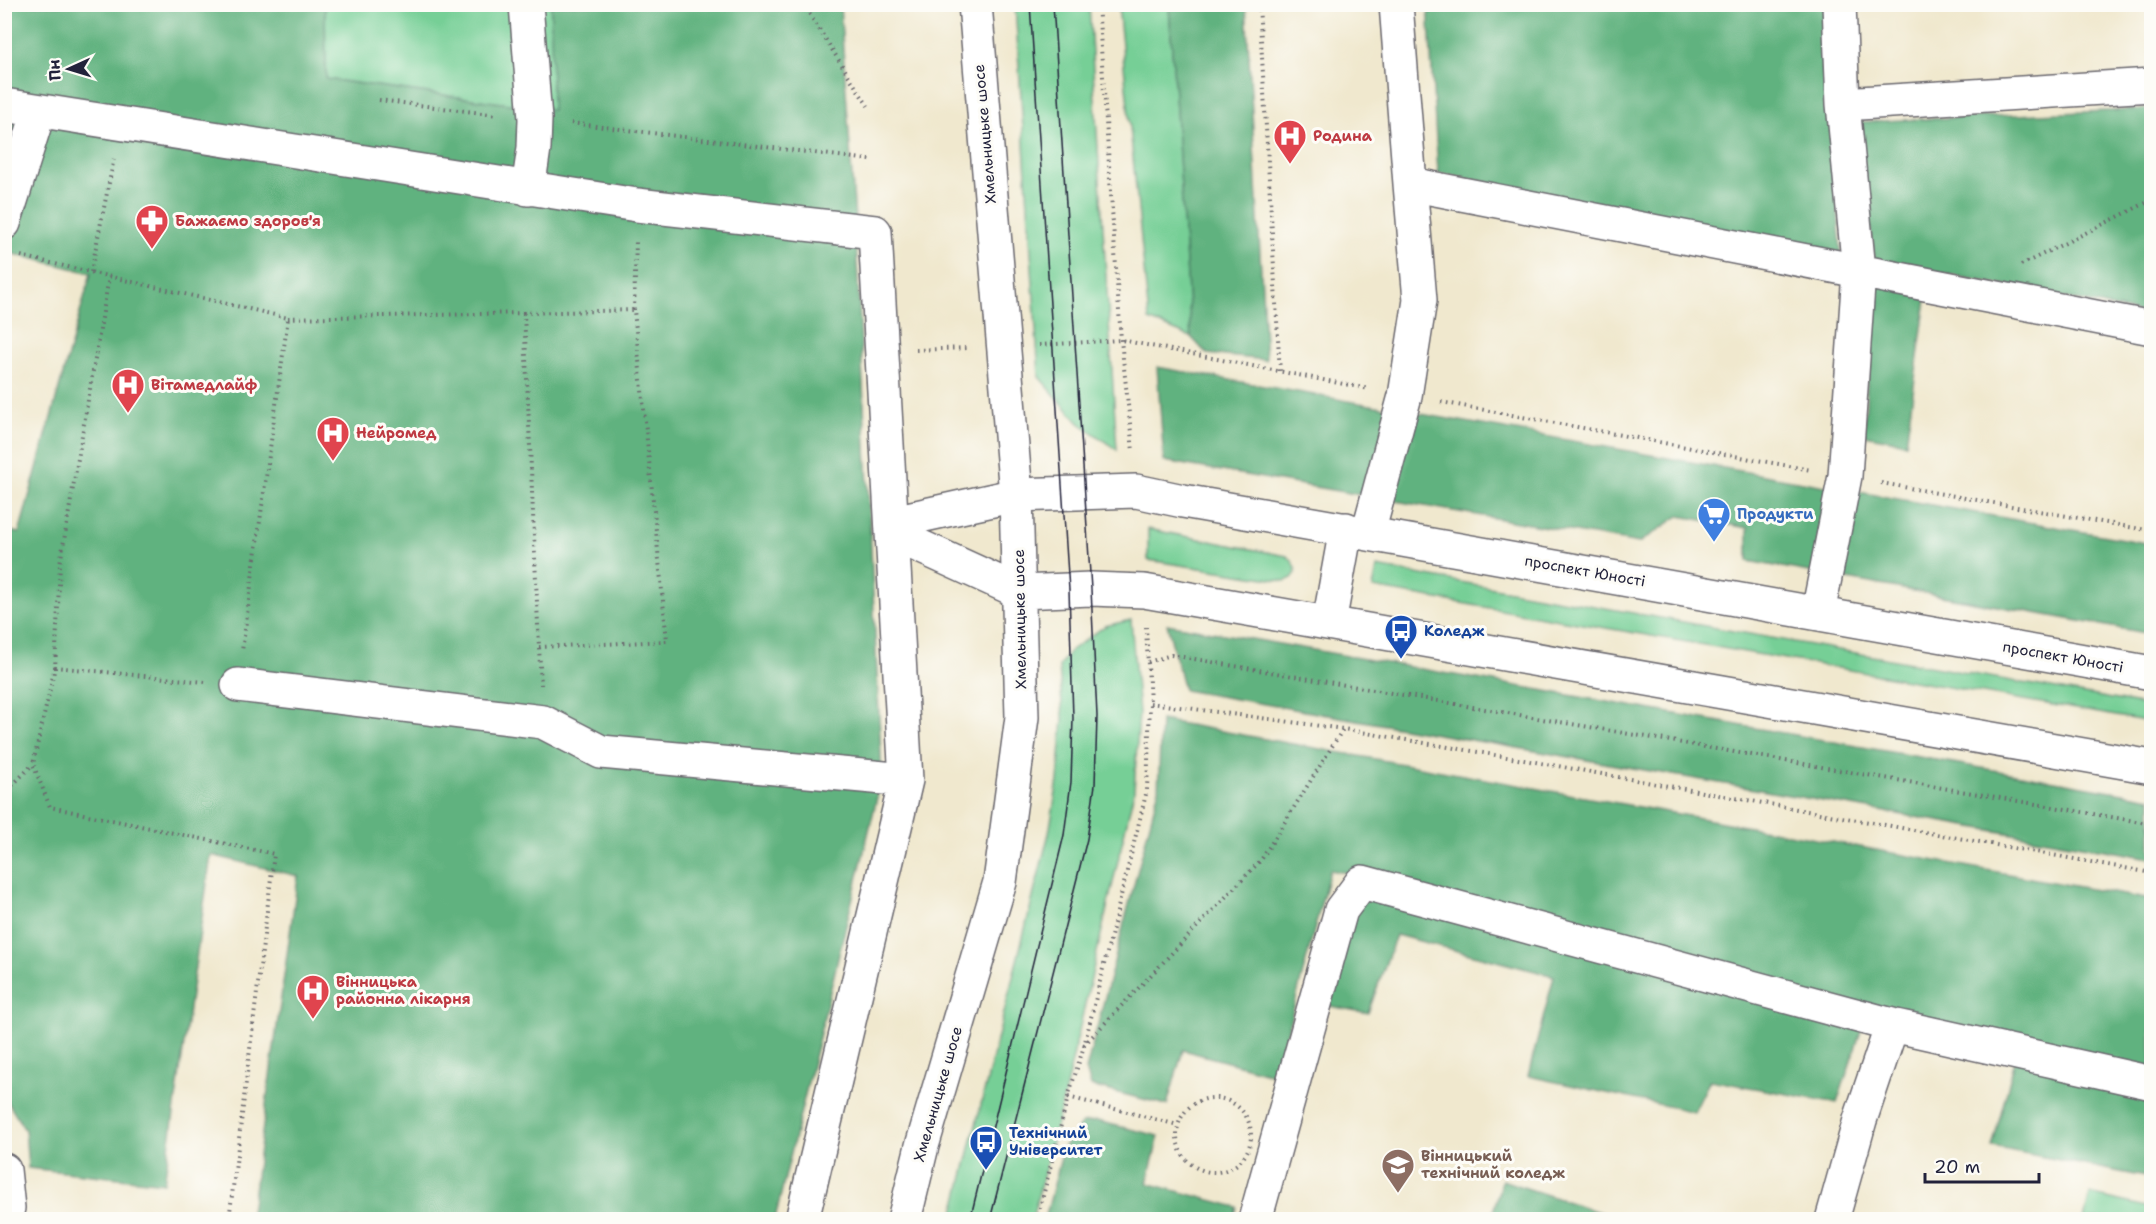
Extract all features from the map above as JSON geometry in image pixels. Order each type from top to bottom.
[{"type":"main road","points":[[526,4],[535,119],[534,148],[528,189]]},
{"type":"main road","name":"Хмельницьке шосе","points":[[904,1220],[922,1146],[1000,882],[1022,717],[1016,495],[975,4]]},
{"type":"main road","points":[[1329,623],[1357,531],[1405,396],[1420,300],[1396,4]]},
{"type":"main road","points":[[1818,613],[1845,477],[1859,271],[1843,104],[1839,4]]},
{"type":"main road","points":[[1843,104],[2151,84]]},
{"type":"main road","points":[[4,105],[637,205],[875,232],[906,780],[802,1220]]},
{"type":"main road","points":[[4,223],[39,111]]},
{"type":"main road","points":[[1410,184],[2151,328]]},
{"type":"main road","name":"проспект Юності","points":[[893,528],[1016,495],[1136,491],[2151,673]]},
{"type":"main road","points":[[893,528],[1020,592],[1091,589],[1144,591],[2151,767]]},
{"type":"main road","points":[[238,685],[543,722],[601,752],[906,780]]},
{"type":"main road","points":[[1255,1220],[1341,910],[1362,882],[1892,1025],[2151,1083]]},
{"type":"main road","points":[[1832,1220],[1860,1120],[1892,1025]]},
{"type":"main road","points":[[4,1170],[8,1208],[4,1218]]},
{"type":"path","points":[[803,4],[868,106]]},
{"type":"path","points":[[1098,4],[1121,340],[1132,452]]},
{"type":"path","points":[[1259,4],[1280,373]]},
{"type":"path","points":[[379,100],[871,160]]},
{"type":"path","points":[[91,272],[120,124]]},
{"type":"path","points":[[2018,266],[2151,200]]},
{"type":"path","points":[[539,647],[667,641],[634,310],[637,205]]},
{"type":"path","points":[[15,255],[288,318],[634,310]]},
{"type":"path","points":[[4,794],[33,765],[55,667],[60,564],[109,276]]},
{"type":"path","points":[[524,313],[543,722]]},
{"type":"path","points":[[55,667],[238,685],[288,318]]},
{"type":"path","points":[[1121,340],[1280,373],[2151,531]]},
{"type":"path","points":[[1037,1220],[1068,1097],[1084,1046],[1147,790],[1150,703],[1146,623]]},
{"type":"path","points":[[1148,662],[1171,655],[2151,824]]},
{"type":"path","points":[[1150,703],[1343,729],[2151,873]]},
{"type":"path","points":[[1084,1046],[1261,860],[1343,729]]},
{"type":"path","points":[[33,765],[50,807],[274,854],[230,1220]]},
{"type":"path","points":[[1068,1097],[1178,1125]]},
{"type":"path","points":[[1217,1098],[1229,1101],[1240,1109],[1247,1119],[1251,1132],[1250,1144],[1244,1156],[1234,1165],[1223,1171],[1210,1172],[1188,1161],[1180,1150],[1177,1138],[1178,1125],[1184,1113],[1193,1104],[1204,1099],[1217,1098]]},
{"type":"green space","points":[[5,5],[325,5],[326,79],[552,110],[551,5],[840,5],[855,219],[882,777],[775,1219],[250,1219],[298,876],[211,855],[164,1183],[28,1168],[25,1130],[5,1098],[5,530],[19,533],[91,273],[5,252]]},
{"type":"green space","points":[[325,5],[551,5],[553,110],[326,79]]},
{"type":"green space","points":[[1015,5],[1089,5],[1117,450],[1079,423],[1039,377]]},
{"type":"green space","points":[[1118,5],[1169,5],[1191,337],[1149,320]]},
{"type":"green space","points":[[1169,5],[1246,5],[1266,360],[1207,354],[1191,337]]},
{"type":"green space","points":[[1428,5],[1824,5],[1841,253],[1438,173]]},
{"type":"green space","points":[[2151,109],[2151,315],[1930,271],[1906,443],[1864,435],[1874,257],[1857,122]]},
{"type":"green space","points":[[1157,367],[2151,544],[2151,634],[1748,561],[1748,528],[1679,516],[1639,543],[1164,461]]},
{"type":"green space","points":[[1148,529],[1287,556],[1294,563],[1295,574],[1284,581],[1148,560]]},
{"type":"green space","points":[[1377,567],[2151,706],[2151,722],[1373,588]]},
{"type":"green space","points":[[1131,620],[1139,713],[1134,791],[1064,1096],[1032,1219],[966,1219],[967,1215],[954,1212],[1049,833],[1058,781],[1063,718],[1059,666],[1071,650],[1105,626]]},
{"type":"green space","points":[[1167,624],[2151,798],[2151,858],[1184,690]]},
{"type":"green space","points":[[1161,720],[2151,900],[2151,1178],[1992,1147],[2019,1045],[1870,1004],[1837,1103],[1710,1080],[1694,1112],[1528,1076],[1554,976],[1396,935],[1368,1013],[1329,1006],[1355,874],[1330,870],[1276,1075],[1183,1050],[1167,1105],[1091,1086],[1086,1070],[1158,792]]},
{"type":"green space","points":[[1097,1121],[1159,1136],[1147,1183],[1237,1207],[1234,1219],[1045,1219],[1064,1146],[1082,1123]]},
{"type":"green space","points":[[1502,1180],[1620,1219],[1491,1219]]},
{"type":"green space","points":[[2090,1194],[2151,1208],[2151,1219],[2084,1219]]},
{"type":"tram line","points":[[970,1220],[1064,835],[1071,782],[1073,718],[1069,590],[1030,4]]},
{"type":"tram line","points":[[990,1220],[1087,839],[1095,785],[1097,716],[1091,589],[1053,4]]},
{"type":"place","name":"Родина","points":[[1290,165]]},
{"type":"place","name":"Бажаємо здоров'я","points":[[152,250]]},
{"type":"place","name":"Вітамедлайф","points":[[128,414]]},
{"type":"place","name":"Нейромед","points":[[333,462]]},
{"type":"place","name":"Продукти","points":[[1714,543]]},
{"type":"place","name":"Коледж","points":[[1401,660]]},
{"type":"place","name":"Вінницька районна лікарня","points":[[313,1020]]},
{"type":"place","name":"Технічний Університет","points":[[986,1171]]},
{"type":"place","name":"Вінницький технічний коледж","points":[[1398,1194]]}]
